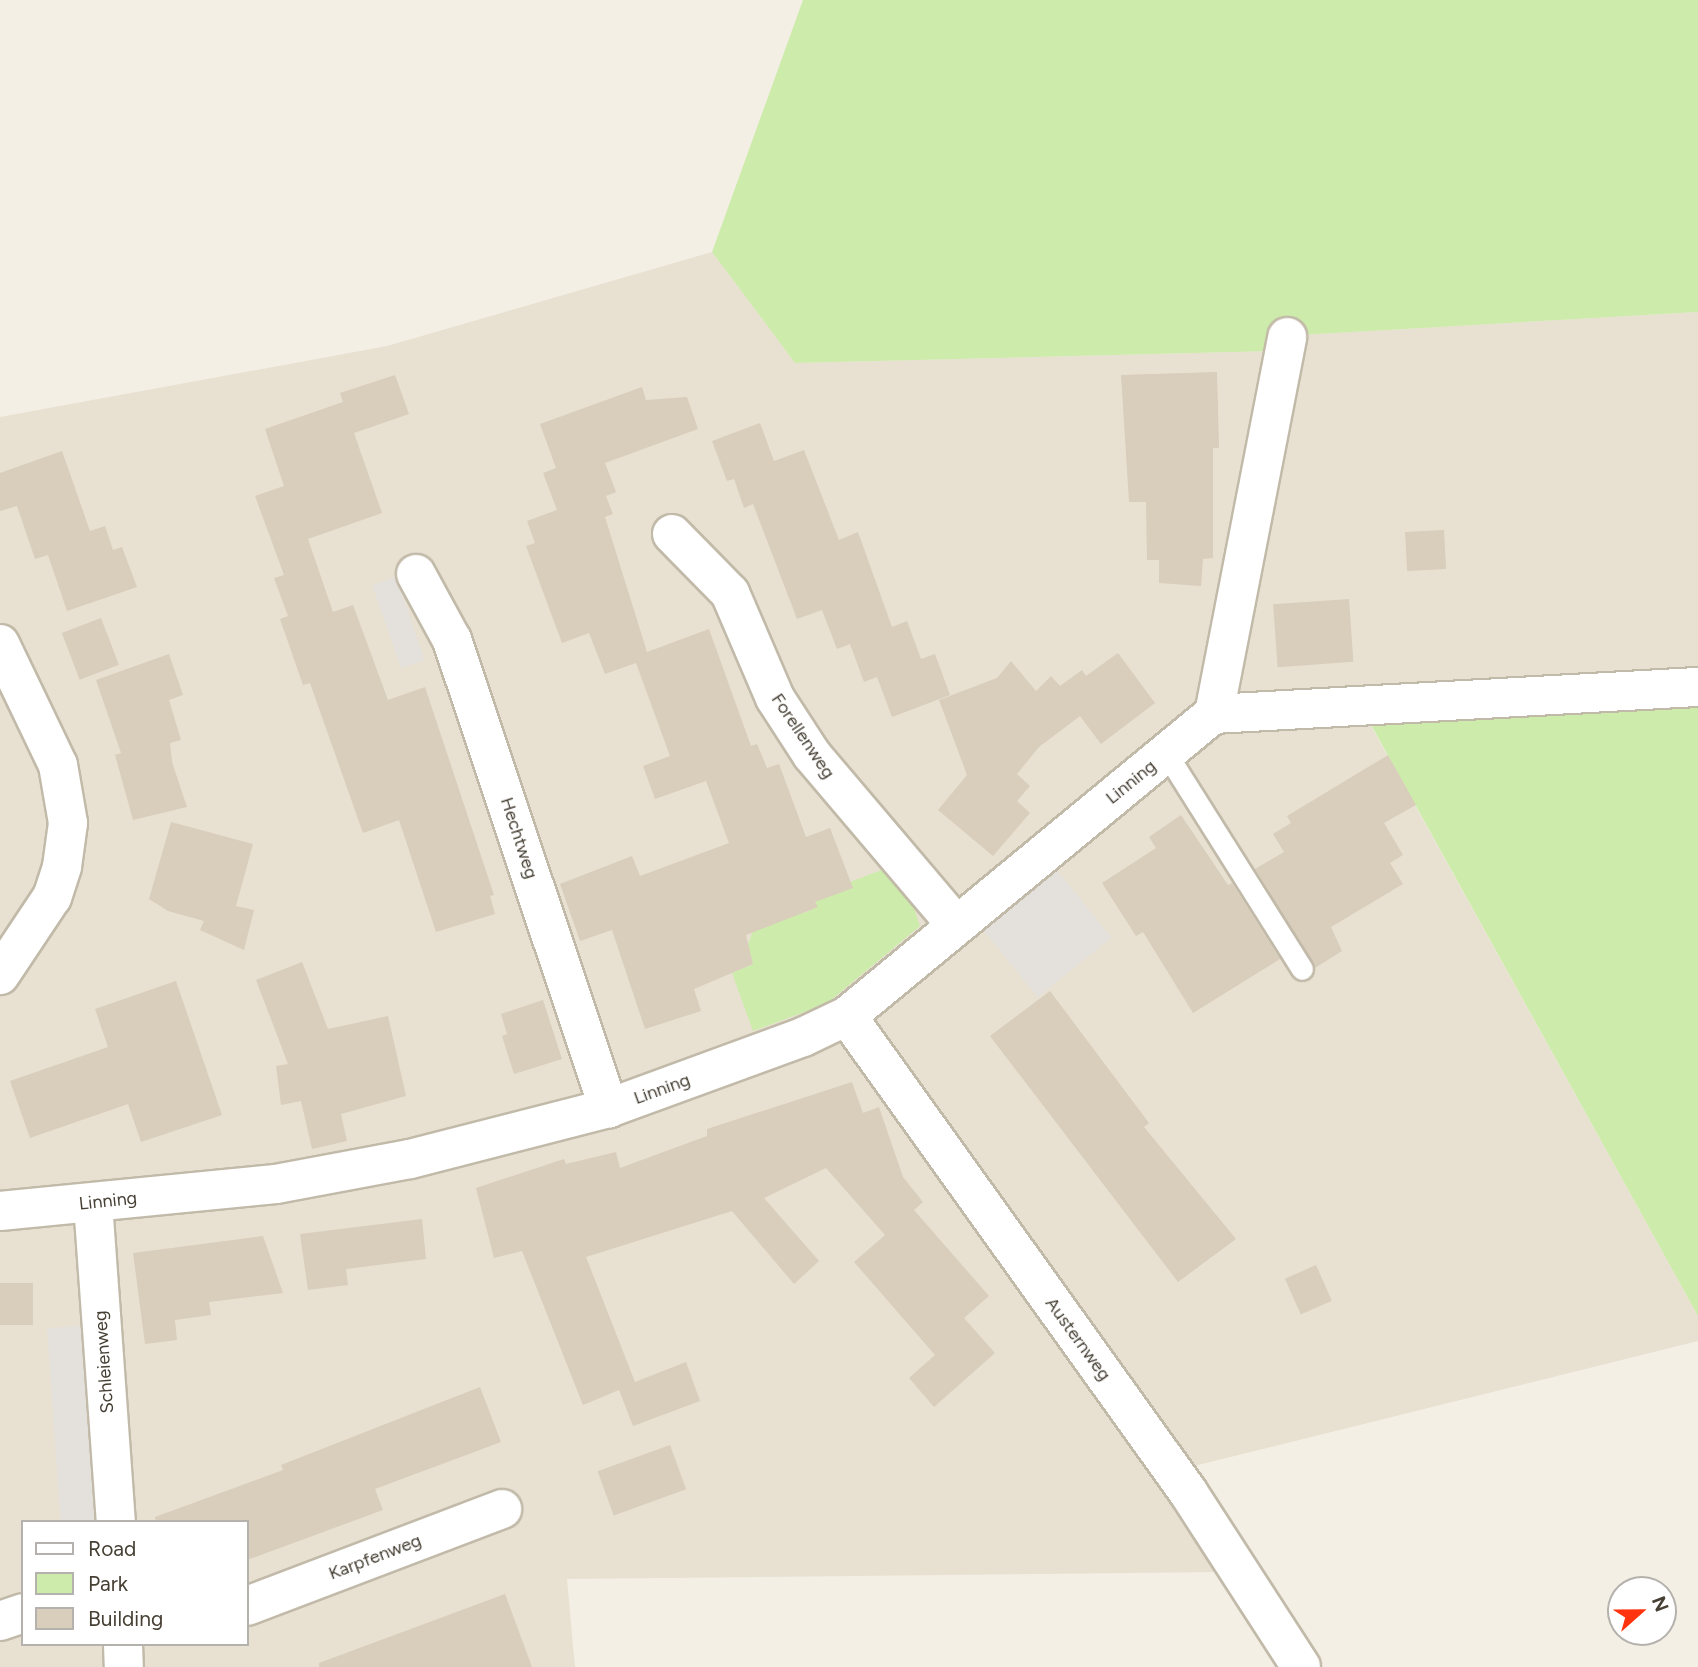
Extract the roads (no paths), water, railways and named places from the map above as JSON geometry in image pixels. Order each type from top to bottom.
[{"type":"street","points":[[1287,337],[1214,714],[1698,687]]},
{"type":"street","name":"Forellenweg","points":[[672,534],[730,593],[775,698],[812,755],[956,925]]},
{"type":"street","name":"Hechtweg","points":[[416,574],[452,640],[609,1108]]},
{"type":"street","points":[[0,644],[58,765],[68,822],[62,867],[52,897],[0,975]]},
{"type":"street","name":"Linning","points":[[0,1211],[93,1203],[344,1173],[609,1108],[803,1037],[847,1016],[956,925],[1015,890],[1166,753],[1214,714]]},
{"type":"street","name":"Austernweg","points":[[847,1016],[1188,1492],[1301,1667]]},
{"type":"street","name":"Schleienweg","points":[[93,1203],[116,1520]]},
{"type":"street","name":"Karpfenweg","points":[[248,1606],[502,1509]]},
{"type":"street","points":[[0,1621],[21,1614]]},
{"type":"lane","points":[[1166,753],[1302,969]]}]
